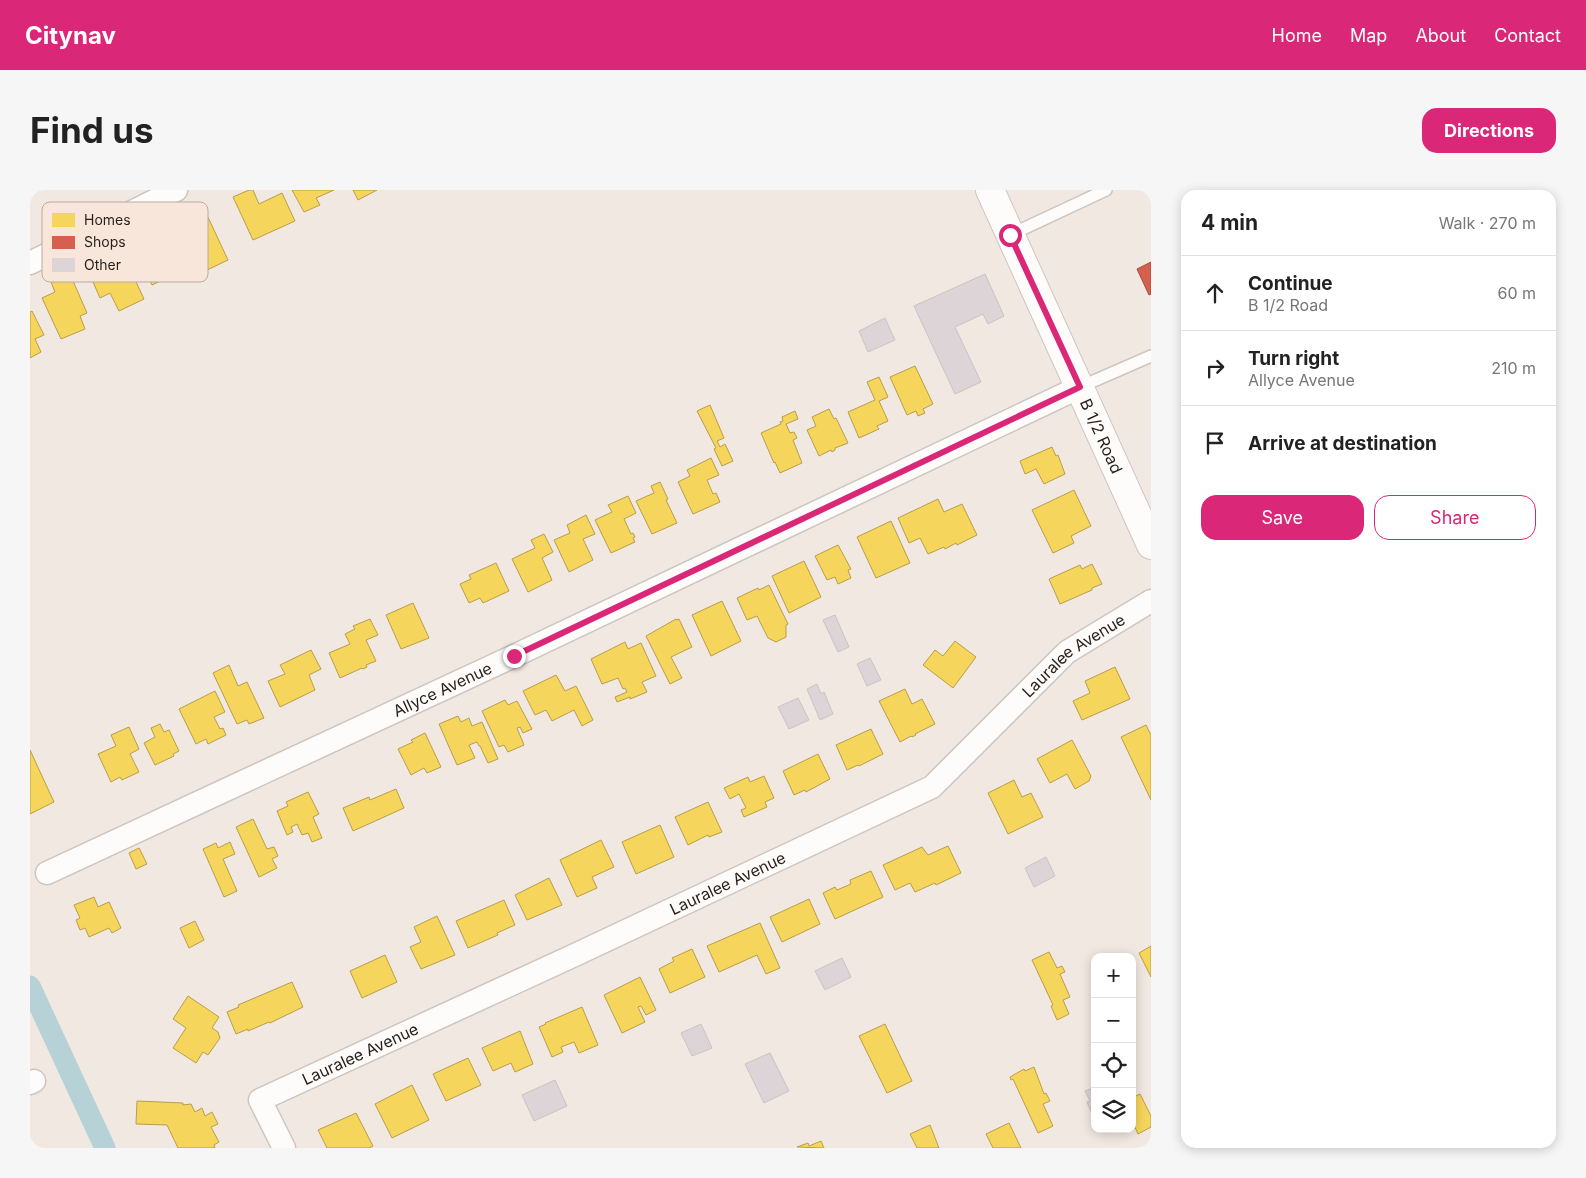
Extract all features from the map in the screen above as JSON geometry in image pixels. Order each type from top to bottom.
[{"type":"main road","name":"B 1/2 Road","points":[[990,190],[1151,545]]},
{"type":"street","points":[[152,202],[176,190]]},
{"type":"street","points":[[30,263],[42,257]]},
{"type":"street","name":"Allyce Avenue","points":[[48,873],[514,656],[1080,387]]},
{"type":"street","name":"Lauralee Avenue","points":[[284,1148],[260,1100],[578,954],[932,787],[1067,652],[1151,601]]},
{"type":"lane","points":[[1010,235],[1106,190]]},
{"type":"lane","points":[[1080,387],[1151,356]]},
{"type":"building: Homes","points":[[253,190],[259,204],[282,193],[295,221],[253,240],[233,197]]},
{"type":"building: Homes","points":[[292,190],[334,190],[316,198],[320,205],[304,212]]},
{"type":"building: Homes","points":[[353,190],[377,190],[358,200]]},
{"type":"building: Homes","points":[[208,217],[228,260],[208,270]]},
{"type":"building: Homes","points":[[51,282],[73,282],[87,313],[80,316],[85,329],[61,339],[42,298],[55,292]]},
{"type":"building: Homes","points":[[93,282],[136,282],[144,299],[119,311],[110,293],[100,298]]},
{"type":"building: Homes","points":[[32,311],[44,335],[35,339],[41,352],[30,358],[30,312]]},
{"type":"building: Homes","points":[[915,366],[933,404],[923,409],[925,413],[918,416],[916,411],[907,415],[890,377]]},
{"type":"building: Homes","points":[[879,377],[888,397],[879,401],[888,421],[877,426],[879,429],[859,438],[848,412],[875,400],[867,382]]},
{"type":"building: Homes","points":[[710,405],[724,438],[717,441],[720,447],[725,444],[733,461],[722,466],[714,449],[716,448],[697,411]]},
{"type":"building: Homes","points":[[829,409],[834,419],[836,418],[848,443],[835,448],[832,452],[831,450],[819,456],[807,430],[816,426],[812,417]]},
{"type":"building: Homes","points":[[795,411],[798,419],[786,424],[790,433],[794,432],[797,438],[793,440],[802,463],[780,473],[761,433],[781,424],[780,422],[783,421],[782,417]]},
{"type":"building: Homes","points":[[1052,447],[1056,456],[1058,455],[1065,474],[1044,484],[1036,469],[1025,474],[1020,461]]},
{"type":"building: Homes","points":[[711,458],[719,475],[707,480],[713,494],[716,493],[720,502],[693,514],[678,482],[690,476],[687,470]]},
{"type":"building: Homes","points":[[660,482],[677,523],[652,534],[636,501],[654,493],[651,486]]},
{"type":"building: Homes","points":[[1074,490],[1091,526],[1071,536],[1074,543],[1053,553],[1032,510]]},
{"type":"building: Homes","points":[[628,496],[636,513],[624,519],[631,534],[633,533],[635,537],[633,538],[635,542],[611,553],[595,520],[612,512],[608,505]]},
{"type":"building: Homes","points":[[938,499],[944,512],[962,504],[977,535],[957,545],[956,543],[945,549],[944,547],[928,554],[920,538],[909,543],[898,518]]},
{"type":"building: Homes","points":[[586,515],[595,534],[583,539],[593,560],[569,572],[554,540],[570,533],[567,525]]},
{"type":"building: Homes","points":[[891,521],[910,563],[876,578],[857,537]]},
{"type":"building: Homes","points":[[544,534],[553,552],[542,558],[552,580],[528,592],[512,559],[535,548],[531,540]]},
{"type":"building: Homes","points":[[838,545],[851,569],[848,570],[851,578],[838,584],[835,577],[827,580],[815,556]]},
{"type":"building: Homes","points":[[804,561],[821,597],[789,613],[772,576]]},
{"type":"building: Homes","points":[[496,563],[509,591],[483,603],[480,598],[469,603],[460,584],[471,579],[469,575]]},
{"type":"building: Homes","points":[[1092,564],[1102,584],[1060,604],[1049,579],[1080,565],[1082,569]]},
{"type":"building: Homes","points":[[769,585],[788,624],[786,625],[786,637],[776,642],[768,638],[757,616],[747,620],[737,598]]},
{"type":"building: Homes","points":[[722,601],[741,641],[711,656],[692,615]]},
{"type":"building: Homes","points":[[413,603],[429,638],[401,649],[386,615]]},
{"type":"building: Homes","points":[[370,619],[378,635],[366,640],[376,661],[366,665],[367,667],[363,669],[340,678],[329,653],[350,644],[345,634],[355,629],[353,626]]},
{"type":"building: Homes","points":[[679,619],[692,647],[671,657],[682,678],[670,684],[646,636]]},
{"type":"building: Homes","points":[[955,641],[976,657],[953,688],[923,665],[935,650],[943,656]]},
{"type":"building: Homes","points":[[625,642],[628,649],[641,643],[656,676],[642,682],[647,692],[617,702],[615,697],[627,692],[625,688],[623,689],[618,678],[602,684],[591,659]]},
{"type":"building: Homes","points":[[311,650],[321,669],[309,675],[315,690],[280,707],[268,681],[285,674],[280,665]]},
{"type":"building: Homes","points":[[229,665],[238,686],[247,682],[264,718],[249,724],[247,720],[237,724],[213,673]]},
{"type":"building: Homes","points":[[1115,667],[1130,699],[1082,720],[1073,701],[1090,693],[1085,681]]},
{"type":"building: Homes","points":[[556,675],[565,691],[576,686],[593,720],[582,726],[574,710],[552,721],[546,710],[535,715],[523,691]]},
{"type":"building: Homes","points":[[905,689],[912,704],[922,699],[935,724],[900,742],[879,701]]},
{"type":"building: Homes","points":[[215,691],[225,712],[214,717],[220,729],[223,728],[226,735],[208,744],[206,739],[196,744],[179,709]]},
{"type":"building: Homes","points":[[505,700],[508,705],[517,701],[532,729],[523,733],[520,727],[517,728],[524,745],[508,752],[504,745],[499,747],[482,711]]},
{"type":"building: Homes","points":[[458,716],[461,722],[469,718],[472,726],[482,722],[498,759],[488,763],[477,742],[469,745],[475,758],[457,765],[439,724]]},
{"type":"building: Homes","points":[[160,724],[164,732],[169,730],[179,751],[173,754],[174,756],[155,765],[144,743],[155,737],[151,728]]},
{"type":"building: Homes","points":[[1146,725],[1151,735],[1151,800],[1121,737]]},
{"type":"building: Homes","points":[[129,727],[139,749],[130,754],[139,772],[122,780],[120,777],[111,782],[98,754],[116,746],[111,735]]},
{"type":"building: Homes","points":[[871,729],[883,754],[847,770],[836,745]]},
{"type":"building: Homes","points":[[425,733],[441,767],[427,773],[424,768],[411,775],[398,749],[413,742],[411,740]]},
{"type":"building: Homes","points":[[1072,740],[1091,776],[1089,781],[1075,789],[1067,774],[1050,783],[1037,759]]},
{"type":"building: Homes","points":[[30,750],[54,802],[30,814]]},
{"type":"building: Homes","points":[[818,754],[830,779],[806,792],[805,790],[794,795],[783,771]]},
{"type":"building: Homes","points":[[764,776],[774,798],[765,802],[767,807],[744,817],[741,810],[746,808],[739,794],[730,799],[724,788],[748,777],[750,782]]},
{"type":"building: Homes","points":[[1014,780],[1022,797],[1031,793],[1043,817],[1008,834],[988,793]]},
{"type":"building: Homes","points":[[396,789],[404,808],[353,831],[343,808],[369,797],[370,800]]},
{"type":"building: Homes","points":[[308,792],[319,814],[313,817],[322,838],[312,842],[308,833],[302,835],[297,824],[291,827],[293,832],[287,835],[277,811],[288,806],[286,802]]},
{"type":"building: Homes","points":[[708,802],[722,832],[709,837],[708,835],[688,845],[675,817]]},
{"type":"building: Homes","points":[[253,819],[267,849],[274,847],[278,856],[272,859],[277,868],[259,877],[236,827]]},
{"type":"building: Homes","points":[[660,825],[674,857],[636,874],[622,842]]},
{"type":"building: Homes","points":[[601,840],[614,867],[592,877],[597,888],[577,897],[560,860]]},
{"type":"building: Homes","points":[[230,842],[235,854],[223,859],[237,891],[224,897],[203,849],[216,843],[218,848]]},
{"type":"building: Homes","points":[[948,846],[961,873],[936,885],[935,883],[915,892],[910,883],[895,890],[883,865],[922,847],[928,855]]},
{"type":"building: Homes","points":[[139,848],[147,864],[136,869],[129,853]]},
{"type":"building: Homes","points":[[871,871],[883,897],[835,919],[823,893],[835,887],[837,890],[851,884],[850,880]]},
{"type":"building: Homes","points":[[549,878],[562,905],[527,920],[515,895]]},
{"type":"building: Homes","points":[[94,897],[98,907],[109,902],[121,928],[112,933],[109,928],[89,937],[85,928],[80,930],[76,920],[80,918],[74,905]]},
{"type":"building: Homes","points":[[809,899],[820,924],[782,942],[770,917]]},
{"type":"building: Homes","points":[[504,900],[515,925],[497,933],[498,935],[468,948],[456,921]]},
{"type":"building: Homes","points":[[437,916],[455,955],[421,969],[410,947],[421,942],[414,927]]},
{"type":"building: Homes","points":[[195,921],[204,940],[189,948],[180,928]]},
{"type":"building: Homes","points":[[760,923],[780,968],[766,974],[757,955],[719,972],[707,946]]},
{"type":"building: Homes","points":[[1151,946],[1151,977],[1139,953]]},
{"type":"building: Homes","points":[[692,949],[705,977],[670,993],[659,969],[674,961],[672,958]]},
{"type":"building: Homes","points":[[1049,952],[1057,968],[1062,966],[1065,972],[1060,974],[1070,997],[1063,1000],[1069,1014],[1057,1020],[1051,1006],[1053,1005],[1032,960]]},
{"type":"building: Homes","points":[[385,955],[397,982],[362,998],[350,971]]},
{"type":"building: Homes","points":[[640,977],[656,1010],[646,1015],[641,1006],[638,1007],[645,1022],[622,1033],[604,995]]},
{"type":"building: Homes","points":[[292,982],[303,1007],[270,1023],[236,1034],[227,1012],[239,1007],[238,1005]]},
{"type":"building: Homes","points":[[188,996],[219,1017],[212,1028],[218,1032],[220,1038],[208,1055],[203,1052],[196,1063],[173,1048],[186,1028],[173,1019]]},
{"type":"building: Homes","points":[[582,1007],[598,1045],[579,1053],[574,1042],[561,1047],[563,1052],[552,1057],[539,1027]]},
{"type":"building: Homes","points":[[885,1024],[912,1081],[887,1093],[859,1036]]},
{"type":"building: Homes","points":[[520,1031],[533,1064],[515,1072],[511,1063],[493,1071],[482,1048]]},
{"type":"building: Homes","points":[[468,1058],[481,1085],[446,1101],[433,1074]]},
{"type":"building: Homes","points":[[1034,1067],[1044,1094],[1046,1093],[1050,1101],[1043,1104],[1053,1126],[1038,1133],[1013,1079],[1011,1080],[1010,1077],[1024,1069],[1025,1071]]},
{"type":"building: Homes","points":[[412,1085],[429,1120],[392,1138],[375,1104]]},
{"type":"building: Homes","points":[[1140,1094],[1151,1116],[1151,1127],[1138,1134],[1136,1130],[1136,1096]]},
{"type":"building: Homes","points":[[137,1101],[191,1104],[195,1112],[202,1108],[205,1116],[212,1112],[218,1124],[211,1127],[219,1142],[214,1145],[215,1148],[178,1148],[167,1125],[136,1124]]},
{"type":"building: Homes","points":[[356,1113],[373,1146],[369,1148],[327,1148],[318,1130]]},
{"type":"building: Homes","points":[[1009,1123],[1021,1148],[993,1148],[986,1134]]},
{"type":"building: Homes","points":[[930,1125],[939,1148],[917,1148],[910,1134]]},
{"type":"building: Homes","points":[[821,1141],[824,1148],[797,1147],[808,1143],[809,1146]]},
{"type":"building: Shops","points":[[1151,262],[1151,294],[1149,295],[1137,269]]},
{"type":"building: Other","points":[[985,274],[1004,316],[988,324],[983,314],[955,327],[981,382],[955,394],[914,306]]},
{"type":"building: Other","points":[[885,318],[895,340],[868,352],[859,331]]},
{"type":"building: Other","points":[[835,615],[849,647],[838,652],[823,620]]},
{"type":"building: Other","points":[[870,658],[881,680],[867,686],[857,664]]},
{"type":"building: Other","points":[[817,684],[821,694],[824,692],[833,714],[820,720],[807,689]]},
{"type":"building: Other","points":[[798,698],[809,720],[789,729],[778,707]]},
{"type":"building: Other","points":[[1046,857],[1055,876],[1034,887],[1025,868]]},
{"type":"building: Other","points":[[842,958],[851,977],[825,990],[815,971]]},
{"type":"building: Other","points":[[701,1024],[712,1048],[692,1056],[681,1033]]},
{"type":"building: Other","points":[[770,1053],[789,1091],[764,1103],[745,1064]]},
{"type":"building: Other","points":[[555,1080],[567,1106],[534,1121],[522,1095]]},
{"type":"building: Other","points":[[1091,1089],[1091,1112],[1087,1102],[1090,1101],[1085,1091]]},
{"type":"waterway","points":[[30,986],[105,1148]]},
{"type":"route","points":[[514,656],[1080,387],[1010,235]]}]
